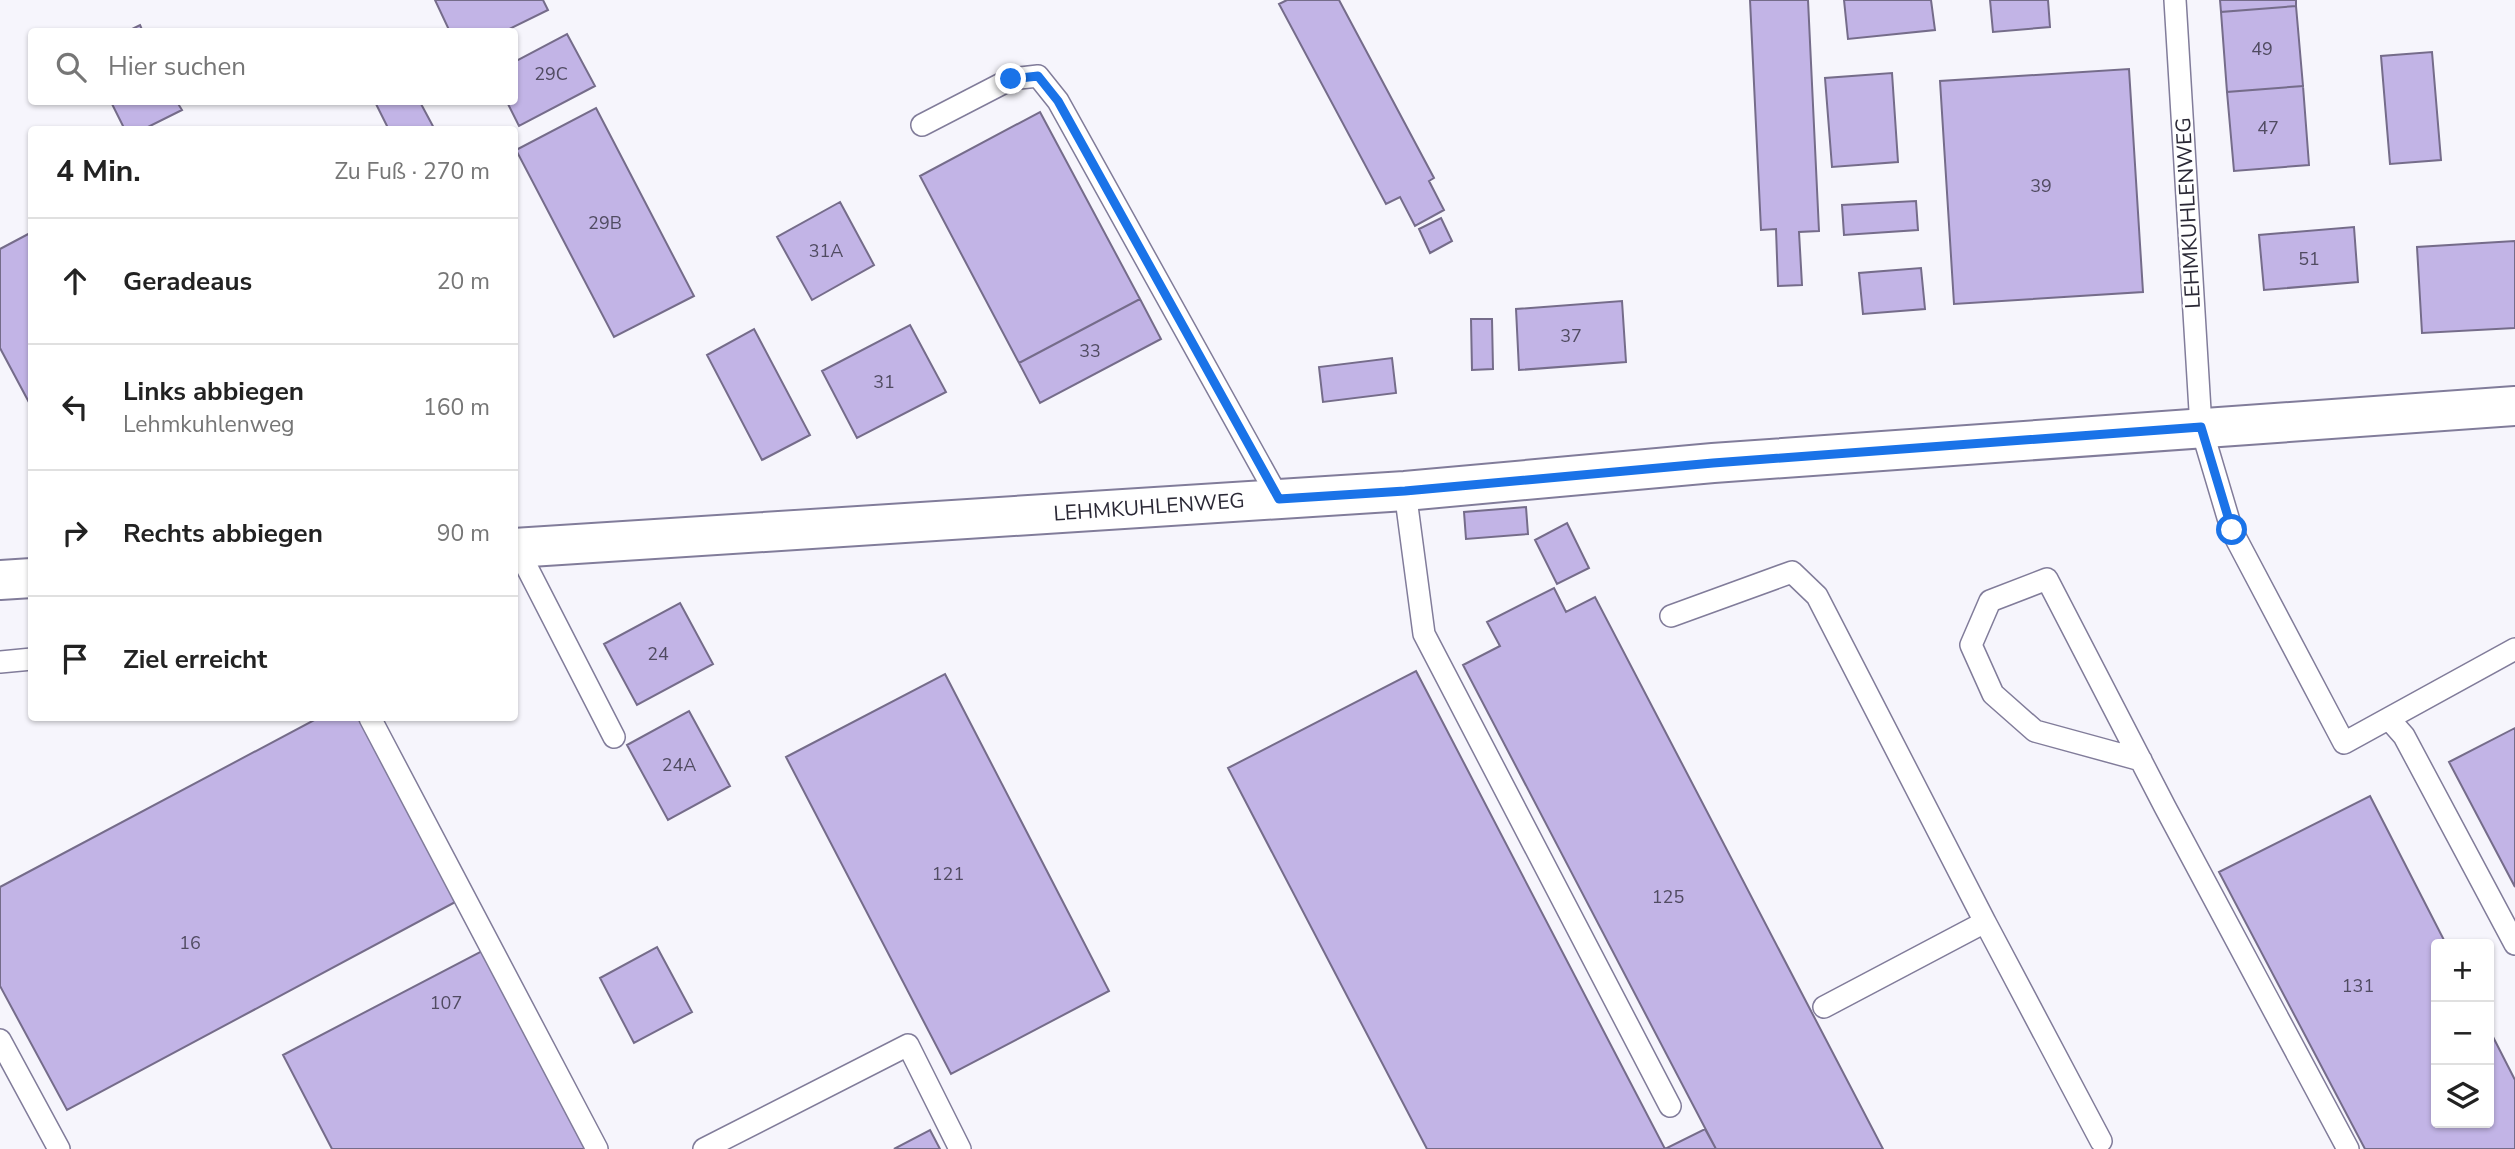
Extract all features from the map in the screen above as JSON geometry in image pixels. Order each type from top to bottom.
[{"type":"street","name":"LEHMKUHLENWEG","points":[[518,548],[1405,491],[1713,463],[2515,406]]},
{"type":"street","points":[[0,580],[28,578]]},
{"type":"lane","name":"LEHMKUHLENWEG","points":[[2175,0],[2201,427]]},
{"type":"lane","points":[[922,125],[1011,79],[1038,76],[1058,101],[1279,499]]},
{"type":"lane","points":[[2201,427],[2232,530],[2344,743],[2515,649]]},
{"type":"lane","points":[[1405,491],[1424,634],[1670,1106]]},
{"type":"lane","points":[[518,552],[614,737]]},
{"type":"lane","points":[[1671,616],[1792,572],[1817,596],[2097,1146]]},
{"type":"lane","points":[[2141,760],[2035,731],[1993,694],[1971,645],[1990,601],[2047,579],[2348,1149]]},
{"type":"lane","points":[[0,662],[28,659]]},
{"type":"lane","points":[[2389,719],[2404,736],[2515,943]]},
{"type":"lane","points":[[372,721],[597,1149]]},
{"type":"lane","points":[[1824,1007],[1985,922]]},
{"type":"lane","points":[[0,1040],[59,1149]]},
{"type":"lane","points":[[704,1149],[908,1045],[960,1149]]},
{"type":"building","points":[[435,0],[543,0],[548,10],[511,28],[448,28]]},
{"type":"building","points":[[1287,0],[1339,0],[1434,178],[1429,181],[1444,210],[1415,226],[1400,197],[1386,204],[1279,4]]},
{"type":"building","points":[[1750,0],[1808,0],[1819,231],[1799,232],[1802,285],[1778,286],[1776,229],[1761,230]]},
{"type":"building","points":[[1844,0],[1931,0],[1935,30],[1848,39]]},
{"type":"building","points":[[1990,0],[2048,0],[2050,27],[1993,32]]},
{"type":"building","points":[[2220,0],[2296,0],[2296,6],[2221,12]]},
{"type":"building","points":[[2296,6],[2303,86],[2227,92],[2221,12]]},
{"type":"building","points":[[567,34],[595,86],[519,126],[508,105],[518,105],[518,60]]},
{"type":"building","points":[[2432,52],[2441,160],[2390,164],[2381,56]]},
{"type":"building","points":[[2129,69],[2143,292],[1954,304],[1940,81]]},
{"type":"building","points":[[1892,73],[1898,162],[1832,167],[1825,78]]},
{"type":"building","points":[[2303,86],[2309,165],[2234,171],[2227,92]]},
{"type":"building","points":[[112,105],[179,105],[182,110],[150,126],[123,126]]},
{"type":"building","points":[[376,105],[422,105],[433,126],[387,126]]},
{"type":"building","points":[[596,108],[694,296],[614,337],[518,154],[518,149]]},
{"type":"building","points":[[1040,112],[1140,299],[1019,363],[920,176]]},
{"type":"building","points":[[1916,201],[1918,230],[1844,235],[1842,205]]},
{"type":"building","points":[[840,202],[874,265],[812,300],[777,237]]},
{"type":"building","points":[[1441,218],[1452,241],[1430,253],[1419,229]]},
{"type":"building","points":[[2354,227],[2358,282],[2264,290],[2259,235]]},
{"type":"building","points":[[28,234],[28,400],[0,348],[0,249]]},
{"type":"building","points":[[2515,241],[2515,328],[2422,333],[2417,247]]},
{"type":"building","points":[[1921,268],[1925,309],[1863,314],[1859,273]]},
{"type":"building","points":[[1140,299],[1161,339],[1040,403],[1019,363]]},
{"type":"building","points":[[1622,301],[1626,362],[1519,370],[1516,309]]},
{"type":"building","points":[[1471,319],[1492,319],[1493,369],[1472,370]]},
{"type":"building","points":[[910,325],[946,392],[857,438],[822,371]]},
{"type":"building","points":[[754,329],[810,435],[762,460],[707,355]]},
{"type":"building","points":[[1392,358],[1396,393],[1323,402],[1319,367]]},
{"type":"building","points":[[1526,507],[1528,534],[1466,539],[1464,512]]},
{"type":"building","points":[[1567,523],[1589,568],[1557,584],[1535,540]]},
{"type":"building","points":[[1554,588],[1566,612],[1595,597],[1883,1149],[1716,1149],[1463,665],[1500,646],[1487,622]]},
{"type":"building","points":[[680,603],[713,664],[637,705],[604,644]]},
{"type":"building","points":[[1416,671],[1665,1149],[1427,1149],[1228,768]]},
{"type":"building","points":[[945,674],[1109,991],[951,1074],[786,757]]},
{"type":"building","points":[[689,711],[730,786],[668,820],[627,745]]},
{"type":"building","points":[[312,721],[364,721],[459,900],[67,1110],[0,986],[0,887]]},
{"type":"building","points":[[2515,728],[2515,887],[2449,762]]},
{"type":"building","points":[[2370,796],[2443,939],[2431,939],[2431,1128],[2494,1128],[2494,1039],[2515,1080],[2515,1149],[2365,1149],[2219,872]]},
{"type":"building","points":[[657,947],[692,1012],[634,1043],[600,978]]},
{"type":"building","points":[[482,951],[586,1149],[332,1149],[283,1055]]},
{"type":"building","points":[[1705,1129],[1716,1149],[1665,1149]]},
{"type":"building","points":[[930,1130],[940,1149],[894,1149]]},
{"type":"route","points":[[1011,79],[1038,76],[1058,101],[1279,499],[1405,491],[1713,463],[2201,427],[2232,530]]}]
